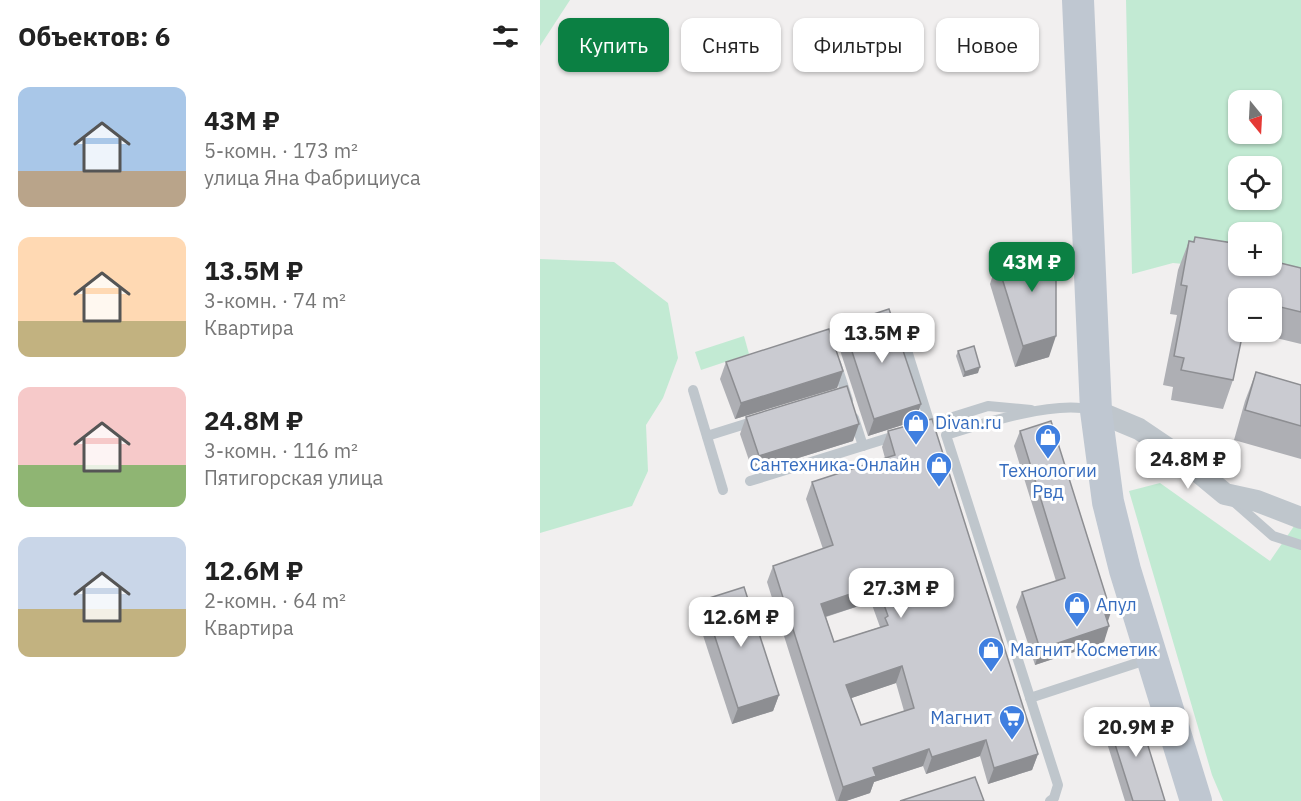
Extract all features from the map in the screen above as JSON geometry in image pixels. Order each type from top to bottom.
[{"type":"main road","points":[[1078,0],[1096,411],[1107,502],[1196,801]]},
{"type":"street","points":[[1096,411],[1138,429],[1179,456],[1225,494],[1257,501],[1301,518]]},
{"type":"lane","points":[[900,328],[930,424]]},
{"type":"lane","points":[[833,353],[840,394],[863,446]]},
{"type":"lane","points":[[693,390],[723,490]]},
{"type":"lane","points":[[750,482],[988,406],[1047,411]]},
{"type":"lane","points":[[1050,801],[1058,791],[1058,785],[946,435],[992,420],[1078,406],[1096,411]]},
{"type":"lane","points":[[707,436],[771,416]]},
{"type":"lane","points":[[1225,494],[1273,536],[1301,545]]},
{"type":"lane","points":[[1030,698],[1152,658]]},
{"type":"green space","points":[[540,0],[570,0],[558,18],[540,46]]},
{"type":"green space","points":[[1126,0],[1301,0],[1301,286],[1269,276],[1282,276],[1282,222],[1228,222],[1228,268],[1173,263],[1132,274]]},
{"type":"green space","points":[[540,259],[614,262],[668,303],[678,358],[663,398],[646,425],[648,471],[632,506],[540,533]]},
{"type":"green space","points":[[744,336],[749,354],[701,370],[695,352]]},
{"type":"green space","points":[[1160,483],[1270,561],[1301,516],[1301,801],[1223,801],[1212,775],[1129,491]]},
{"type":"building","points":[[1195,237],[1228,242],[1228,276],[1282,276],[1282,263],[1301,268],[1301,312],[1282,307],[1282,288],[1228,288],[1228,342],[1241,342],[1233,380],[1181,370],[1184,358],[1174,356],[1187,286],[1181,285],[1189,241],[1194,242]]},
{"type":"building","points":[[1056,244],[1056,336],[1023,346],[997,262]]},
{"type":"building","points":[[889,309],[921,404],[874,419],[843,324]]},
{"type":"building","points":[[829,329],[843,371],[741,403],[726,362]]},
{"type":"building","points":[[974,346],[980,367],[965,372],[958,351]]},
{"type":"building","points":[[1256,372],[1301,385],[1301,426],[1245,410]]},
{"type":"building","points":[[847,386],[859,424],[759,456],[746,417]]},
{"type":"building","points":[[932,419],[1038,754],[994,768],[986,740],[932,757],[929,749],[873,768],[876,776],[843,787],[773,566],[833,545],[812,482],[895,455],[888,431]],"holes":[[[877,585],[888,616],[885,618],[888,625],[834,642],[821,604]],[[902,666],[914,708],[861,725],[846,685]]]},
{"type":"building","points":[[1051,421],[1111,612],[1105,614],[1109,626],[1040,649],[1022,592],[1065,578],[1020,431]]},
{"type":"building","points":[[744,587],[779,695],[738,708],[703,600]]},
{"type":"building","points":[[1137,710],[1165,801],[1133,801],[1107,719]]},
{"type":"building","points":[[975,777],[984,801],[900,801]]},
{"type":"place","name":"Divan.ru","points":[[916,446]]},
{"type":"place","name":"Технологии Рвд","points":[[1048,460]]},
{"type":"place","name":"Сантехника-Онлайн","points":[[939,488]]},
{"type":"place","name":"Апул","points":[[1077,628]]},
{"type":"place","name":"Магнит Косметик","points":[[991,673]]},
{"type":"place","name":"Магнит","points":[[1012,741]]}]
